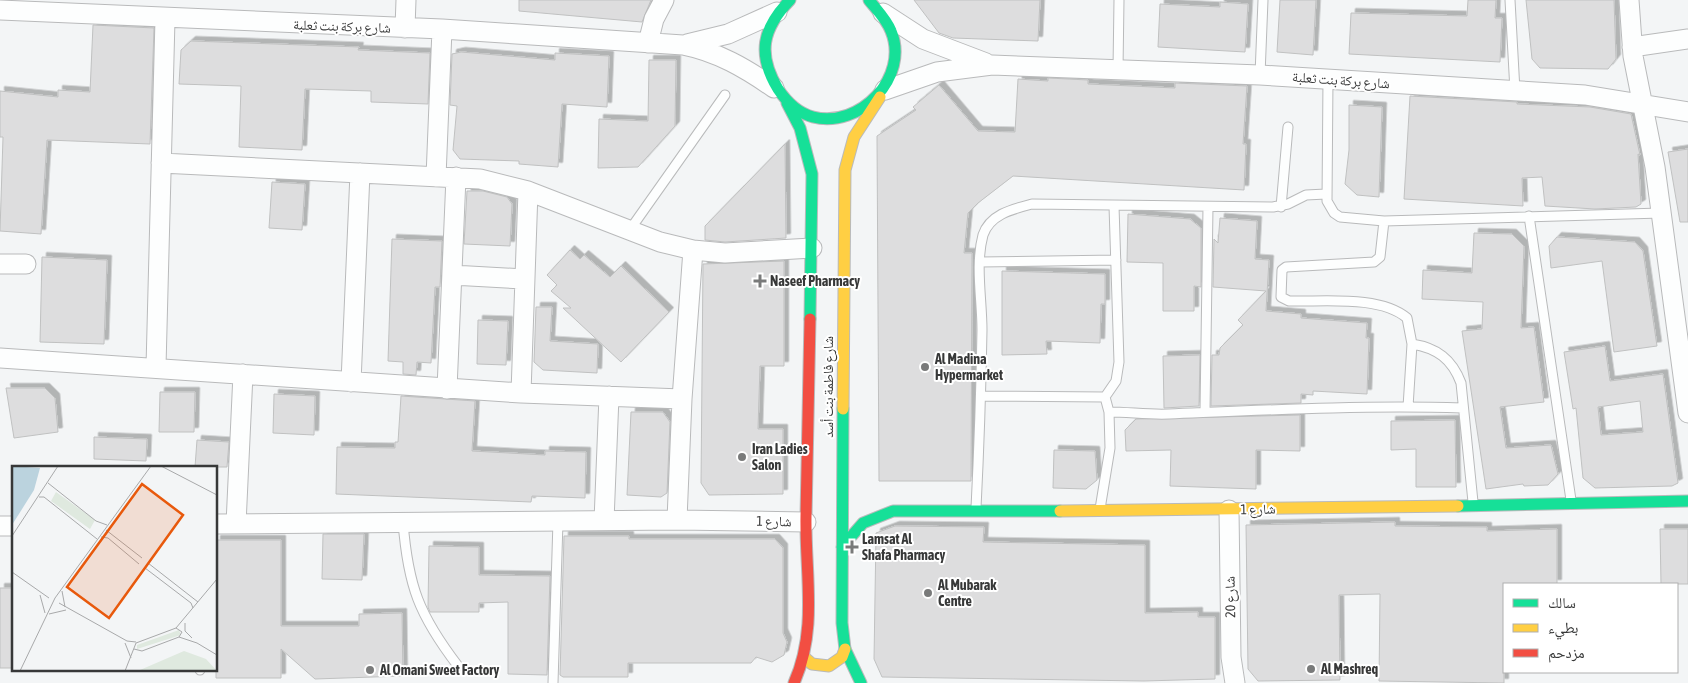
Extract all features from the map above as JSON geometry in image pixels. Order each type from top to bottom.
[{"type":"street","points":[[405,28],[406,0]]},
{"type":"street","points":[[648,43],[654,19],[664,0]]},
{"type":"street","points":[[1628,0],[1632,47],[1644,103],[1661,213],[1688,413]]},
{"type":"street","points":[[783,6],[765,36],[764,63],[774,88],[787,103],[809,116],[835,119],[859,112],[882,93],[894,70],[896,49],[891,28],[875,5]]},
{"type":"street","name":"شارع بركة بنت ثعلبة","points":[[875,5],[923,39],[992,65]]},
{"type":"street","name":"شارع بركة بنت ثعلبة","points":[[683,45],[728,34],[783,6]]},
{"type":"street","name":"شارع بركة بنت ثعلبة","points":[[0,10],[74,7],[114,8],[165,19],[442,29],[683,45],[703,49],[728,58],[774,88]]},
{"type":"street","points":[[156,367],[165,19]]},
{"type":"street","points":[[436,177],[442,29]]},
{"type":"street","points":[[1632,47],[1688,39]]},
{"type":"street","name":"شارع بركة بنت ثعلبة","points":[[882,93],[938,72],[992,65],[1260,75],[1586,95],[1644,103],[1688,112]]},
{"type":"street","name":"شارع فاطمة بنت أسد","points":[[861,683],[845,649],[842,623],[845,160],[853,136],[864,116],[882,93]]},
{"type":"street","name":"شارع فاطمة بنت أسد","points":[[787,103],[800,128],[812,174],[806,522],[809,633],[805,658],[794,683]]},
{"type":"street","points":[[161,163],[456,177],[504,184],[528,191],[596,216],[629,231],[660,242],[693,250],[725,252],[812,248]]},
{"type":"street","points":[[352,382],[360,173]]},
{"type":"street","points":[[447,389],[456,177]]},
{"type":"street","points":[[521,393],[528,191]]},
{"type":"street","points":[[678,520],[682,398],[693,250]]},
{"type":"street","points":[[0,264],[26,264]]},
{"type":"street","points":[[452,275],[524,279]]},
{"type":"street","points":[[0,358],[156,367],[447,389],[682,398]]},
{"type":"street","points":[[236,524],[243,374]]},
{"type":"street","points":[[604,521],[609,396]]},
{"type":"street","name":"شارع 1","points":[[842,547],[863,522],[877,515],[893,511],[1229,510],[1688,501]]},
{"type":"street","name":"شارع 20","points":[[1229,510],[1230,656],[1235,683]]},
{"type":"street","name":"شارع 1","points":[[218,524],[678,520],[806,522]]},
{"type":"street","points":[[805,658],[812,664],[829,666],[842,657],[845,649]]},
{"type":"lane","points":[[1118,69],[1119,0]]},
{"type":"lane","points":[[1260,75],[1263,0]]},
{"type":"lane","points":[[1510,0],[1515,91]]},
{"type":"lane","points":[[1328,79],[1326,194],[1329,208],[1340,217],[1384,221],[1661,213]]},
{"type":"lane","points":[[629,231],[725,94]]},
{"type":"lane","points":[[1281,206],[1288,127]]},
{"type":"lane","points":[[976,511],[981,396],[980,262],[984,234],[993,220],[1007,210],[1032,204],[1208,207],[1281,206],[1306,195],[1326,194]]},
{"type":"lane","points":[[1100,510],[1110,448],[1109,412],[1105,397],[1116,381],[1118,371],[1114,206]]},
{"type":"lane","points":[[1205,411],[1208,207]]},
{"type":"lane","points":[[1529,216],[1572,503]]},
{"type":"lane","points":[[1384,221],[1380,257],[1374,262],[1286,267],[1282,270],[1281,297],[1289,302],[1357,302],[1386,305],[1398,310],[1407,318],[1412,344],[1408,406]]},
{"type":"lane","points":[[980,262],[1116,260]]},
{"type":"lane","points":[[1412,344],[1438,351],[1456,371],[1461,384],[1462,408],[1474,505]]},
{"type":"lane","points":[[981,396],[1105,397]]},
{"type":"lane","points":[[1109,412],[1171,414],[1205,411],[1408,406],[1462,408]]},
{"type":"lane","points":[[553,683],[558,521]]},
{"type":"lane","points":[[403,522],[406,562],[416,600],[434,635],[458,666]]},
{"type":"building","points":[[519,0],[651,0],[642,22],[519,11]]},
{"type":"building","points":[[914,0],[1040,0],[1038,41],[953,38],[939,33]]},
{"type":"building","points":[[1280,0],[1316,0],[1313,55],[1277,52]]},
{"type":"building","points":[[1468,0],[1496,0],[1495,18],[1502,18],[1500,62],[1349,54],[1351,13],[1467,16]]},
{"type":"building","points":[[1526,0],[1614,0],[1616,59],[1608,69],[1540,68],[1532,59]]},
{"type":"building","points":[[1220,2],[1248,4],[1245,52],[1158,47],[1160,4],[1220,7]]},
{"type":"building","points":[[93,25],[154,28],[150,144],[47,140],[41,234],[0,231],[3,137],[0,137],[0,91],[58,97],[58,90],[90,92]]},
{"type":"building","points":[[191,41],[359,47],[358,50],[430,53],[428,104],[371,102],[371,91],[305,89],[302,150],[239,147],[241,86],[179,84],[181,50]]},
{"type":"building","points":[[461,52],[555,60],[555,53],[609,56],[607,107],[562,104],[558,167],[519,164],[519,161],[460,159],[453,150],[457,106],[450,105],[452,54]]},
{"type":"building","points":[[649,60],[676,60],[675,126],[638,167],[598,168],[599,119],[648,121]]},
{"type":"building","points":[[1048,78],[1088,80],[1088,84],[1175,88],[1175,83],[1247,86],[1243,144],[1246,144],[1244,190],[1013,176],[978,203],[968,213],[964,253],[972,253],[971,481],[879,481],[877,136],[916,110],[913,107],[939,85],[978,131],[1015,132],[1018,79],[1048,81]]},
{"type":"building","points":[[1410,96],[1590,107],[1631,114],[1640,155],[1638,154],[1641,204],[1636,207],[1595,209],[1545,206],[1542,177],[1522,178],[1523,206],[1404,199]]},
{"type":"building","points":[[1349,105],[1382,107],[1379,197],[1357,195],[1345,184],[1349,150]]},
{"type":"building","points":[[785,144],[786,238],[725,242],[705,240],[705,226]]},
{"type":"building","points":[[1688,149],[1688,222],[1680,222],[1668,152]]},
{"type":"building","points":[[272,182],[305,184],[302,230],[269,228]]},
{"type":"building","points":[[467,191],[483,191],[507,197],[512,204],[510,246],[464,244]]},
{"type":"building","points":[[1128,214],[1190,219],[1201,228],[1201,287],[1194,286],[1194,311],[1163,311],[1163,263],[1127,262]]},
{"type":"building","points":[[1220,218],[1257,221],[1255,259],[1269,260],[1266,311],[1301,314],[1301,318],[1367,323],[1366,338],[1369,338],[1367,394],[1313,391],[1313,395],[1301,394],[1301,403],[1211,406],[1212,355],[1219,355],[1220,348],[1243,325],[1238,320],[1266,291],[1213,287],[1214,239],[1218,243]]},
{"type":"building","points":[[1474,233],[1512,234],[1524,246],[1521,328],[1534,327],[1544,402],[1500,407],[1506,448],[1551,445],[1558,474],[1548,485],[1524,486],[1523,484],[1486,489],[1462,331],[1482,329],[1483,302],[1422,299],[1423,270],[1472,273]]},
{"type":"building","points":[[1557,237],[1635,242],[1643,251],[1657,346],[1614,352],[1602,261],[1551,268],[1549,246]]},
{"type":"building","points":[[392,239],[442,241],[440,287],[435,287],[431,363],[417,362],[416,375],[403,374],[403,362],[388,361]]},
{"type":"building","points":[[570,250],[580,259],[584,255],[610,277],[621,266],[669,312],[621,362],[563,308],[571,308],[551,291],[557,285],[547,275]]},
{"type":"building","points":[[42,257],[107,260],[104,344],[40,342]]},
{"type":"building","points":[[784,261],[784,366],[760,366],[758,429],[783,429],[783,494],[709,495],[701,483],[703,264]]},
{"type":"building","points":[[1002,271],[1105,274],[1105,304],[1101,304],[1100,343],[1046,341],[1047,354],[1002,355]]},
{"type":"building","points":[[536,307],[552,307],[550,341],[598,344],[597,373],[543,370],[534,362]]},
{"type":"building","points":[[478,320],[508,321],[506,365],[477,364]]},
{"type":"building","points":[[1605,346],[1610,381],[1663,374],[1678,483],[1672,486],[1595,488],[1583,478],[1576,408],[1573,409],[1564,352]],"holes":[[[1640,401],[1643,432],[1601,435],[1598,407]]]},
{"type":"building","points":[[1200,355],[1199,406],[1164,408],[1163,356]]},
{"type":"building","points":[[6,388],[45,388],[55,398],[58,432],[14,438]]},
{"type":"building","points":[[160,392],[195,392],[194,432],[159,432]]},
{"type":"building","points":[[274,394],[315,396],[314,435],[273,433]]},
{"type":"building","points":[[401,396],[475,401],[472,451],[545,455],[545,451],[586,452],[585,498],[532,496],[531,502],[336,494],[337,447],[395,448],[395,442],[398,442]]},
{"type":"building","points":[[631,412],[663,412],[670,422],[667,493],[661,497],[627,495]]},
{"type":"building","points":[[1300,415],[1300,451],[1256,450],[1256,489],[1170,486],[1171,450],[1126,451],[1125,430],[1136,419]]},
{"type":"building","points":[[1455,420],[1456,487],[1416,487],[1416,449],[1391,450],[1391,421]]},
{"type":"building","points":[[94,437],[147,439],[146,461],[94,459]]},
{"type":"building","points":[[197,440],[229,442],[227,467],[195,466]]},
{"type":"building","points":[[1054,450],[1095,451],[1097,480],[1086,489],[1053,488]]},
{"type":"building","points":[[1395,522],[1395,526],[1487,527],[1487,531],[1557,529],[1557,583],[1503,583],[1504,683],[1379,681],[1380,594],[1339,595],[1340,680],[1258,681],[1248,669],[1246,525]]},
{"type":"building","points":[[895,526],[984,527],[983,542],[1145,545],[1145,613],[1198,612],[1198,617],[1215,617],[1215,679],[1144,681],[882,677],[874,659],[876,533]]},
{"type":"building","points":[[1660,529],[1688,529],[1688,584],[1661,583]]},
{"type":"building","points":[[323,534],[364,534],[362,580],[322,579]]},
{"type":"building","points":[[564,536],[629,536],[629,539],[775,539],[783,548],[783,633],[787,642],[784,655],[772,662],[756,657],[751,663],[628,663],[628,677],[563,677],[560,675]]},
{"type":"building","points":[[218,540],[281,540],[281,626],[359,626],[359,614],[402,613],[403,676],[315,679],[281,649],[281,678],[216,678],[216,670],[218,670]]},
{"type":"building","points":[[429,546],[479,547],[479,575],[550,576],[547,675],[508,674],[508,602],[479,603],[479,612],[430,612],[428,607]]},
{"type":"building","points":[[0,588],[12,588],[12,668],[0,668]]},
{"type":"traffic: fast","points":[[790,0],[773,21],[768,32],[765,53],[771,76],[785,98],[802,113],[813,117],[831,119],[848,115],[863,107],[877,96],[887,82],[893,66],[895,48],[891,31],[869,0]]},
{"type":"traffic: fast","points":[[787,103],[800,128],[812,174],[810,319]]},
{"type":"traffic: fast","points":[[843,409],[842,623],[845,649],[861,683]]},
{"type":"traffic: fast","points":[[1458,506],[1688,501]]},
{"type":"traffic: fast","points":[[842,547],[863,523],[893,511],[1060,511]]},
{"type":"traffic: slow","points":[[843,409],[845,170],[854,137],[880,97]]},
{"type":"traffic: slow","points":[[1060,511],[1458,506]]},
{"type":"traffic: slow","points":[[805,658],[812,664],[829,666],[842,657],[845,649]]},
{"type":"traffic: jam","points":[[794,683],[806,642],[809,601],[806,517],[810,319]]},
{"type":"place","name":"Naseef Pharmacy","points":[[760,281]]},
{"type":"place","name":"Al Madina Hypermarket","points":[[925,367]]},
{"type":"place","name":"Iran Ladies Salon","points":[[742,457]]},
{"type":"place","name":"Lamsat Al Shafa Pharmacy","points":[[852,547]]},
{"type":"place","name":"Al Mubarak Centre","points":[[928,593]]},
{"type":"place","name":"Al Mashreq","points":[[1311,669]]},
{"type":"place","name":"Al Omani Sweet Factory","points":[[370,670]]}]
